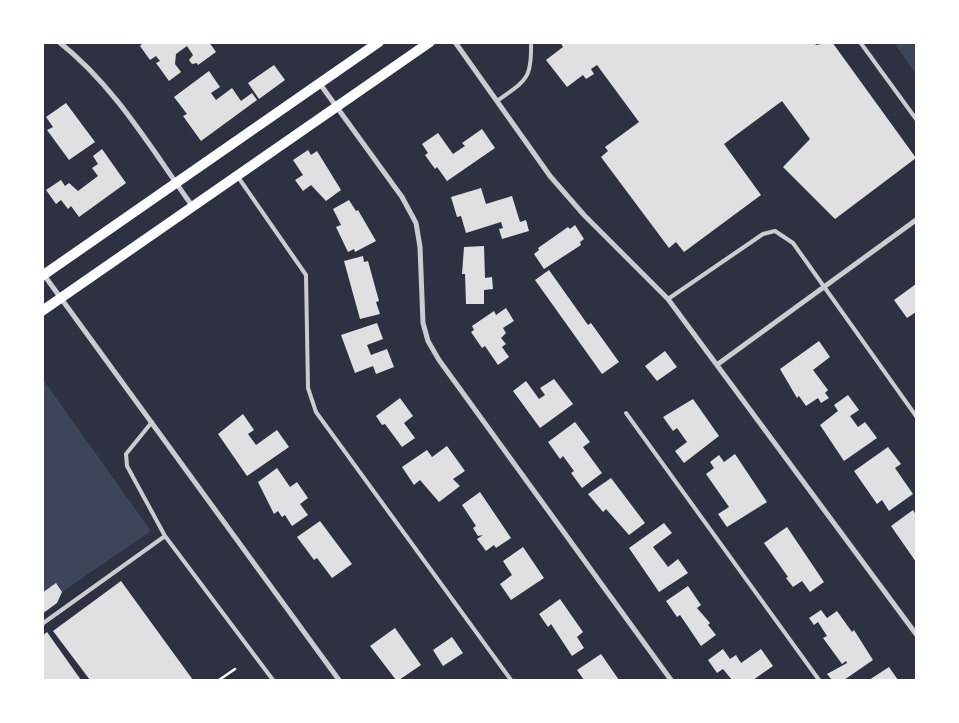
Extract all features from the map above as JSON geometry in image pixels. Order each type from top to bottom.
[{"type":"main road","points":[[43,274],[379,42]]},
{"type":"main road","points":[[42,311],[430,42]]},
{"type":"street","points":[[59,42],[88,68],[116,98],[193,208]]},
{"type":"street","points":[[455,42],[550,176],[584,215],[668,300],[718,364],[916,634]]},
{"type":"street","points":[[320,84],[402,197],[416,223],[420,247],[423,323],[428,341],[439,360],[671,680]]},
{"type":"street","points":[[718,364],[916,220]]},
{"type":"street","points":[[43,274],[339,680]]},
{"type":"lane","points":[[497,101],[524,82],[532,61],[531,42]]},
{"type":"lane","points":[[860,42],[916,119]]},
{"type":"lane","points":[[238,176],[306,275],[308,388],[316,412],[511,680]]},
{"type":"lane","points":[[668,300],[763,234],[775,231],[794,243],[916,416]]},
{"type":"lane","points":[[626,413],[819,680]]},
{"type":"lane","points":[[152,422],[126,454],[127,466],[165,536],[273,680]]},
{"type":"lane","points":[[42,624],[165,536]]},
{"type":"path","points":[[219,680],[235,669]]},
{"type":"shaded area","points":[[894,43],[916,43],[916,74]]},
{"type":"shaded area","points":[[42,378],[151,531],[43,605],[42,605]]},
{"type":"building","points":[[144,42],[209,42],[216,52],[198,65],[197,63],[192,64],[189,60],[193,55],[187,46],[176,54],[175,64],[181,72],[169,81],[156,63],[160,61],[156,56],[150,60],[140,46]]},
{"type":"building","points":[[560,42],[814,42],[816,45],[832,42],[916,158],[835,219],[783,167],[810,139],[782,101],[724,144],[761,195],[684,252],[676,242],[669,248],[601,157],[608,151],[605,147],[639,122],[597,65],[591,69],[594,74],[586,79],[583,75],[567,87],[546,60],[563,47]]},
{"type":"building","points":[[274,65],[285,80],[259,99],[248,83]]},
{"type":"building","points":[[209,71],[220,87],[211,93],[216,100],[232,88],[241,101],[252,93],[257,100],[201,141],[183,116],[187,114],[174,97]]},
{"type":"building","points":[[66,103],[95,142],[69,160],[47,130],[53,127],[46,117]]},
{"type":"building","points":[[482,129],[495,148],[447,181],[425,155],[428,153],[422,144],[438,133],[453,154],[465,146],[462,143]]},
{"type":"building","points":[[102,149],[126,183],[79,217],[71,206],[68,209],[61,200],[56,204],[46,190],[61,180],[65,186],[69,183],[78,191],[98,176],[92,168],[98,164],[93,156]]},
{"type":"building","points":[[308,150],[311,155],[317,151],[341,190],[326,201],[311,185],[303,191],[295,180],[303,175],[293,160]]},
{"type":"building","points":[[481,188],[486,204],[512,196],[520,222],[526,220],[529,231],[502,239],[499,229],[503,228],[501,222],[466,233],[461,216],[457,217],[451,197]]},
{"type":"building","points":[[349,200],[356,211],[358,210],[376,241],[355,252],[354,249],[348,252],[336,227],[341,225],[333,209]]},
{"type":"building","points":[[575,225],[584,239],[580,242],[581,245],[544,269],[534,254],[539,250],[538,248],[568,227],[570,229]]},
{"type":"building","points":[[484,246],[485,278],[492,277],[493,289],[484,290],[484,304],[466,304],[465,274],[462,274],[464,247]]},
{"type":"building","points":[[363,256],[364,262],[368,261],[379,301],[376,302],[380,314],[360,319],[344,261]]},
{"type":"building","points":[[549,270],[588,325],[591,323],[619,362],[602,374],[535,280]]},
{"type":"building","points":[[916,284],[916,312],[907,318],[894,300]]},
{"type":"building","points":[[506,308],[514,321],[503,328],[506,333],[501,338],[506,344],[502,347],[509,357],[498,365],[485,346],[482,348],[471,332],[474,330],[472,326],[494,311],[496,315]]},
{"type":"building","points":[[377,323],[383,339],[367,345],[371,355],[387,349],[394,367],[376,374],[373,366],[355,373],[341,335]]},
{"type":"building","points":[[819,341],[830,357],[813,370],[828,390],[825,393],[829,398],[821,403],[818,398],[806,406],[799,396],[797,398],[780,369]]},
{"type":"building","points":[[665,351],[677,367],[657,381],[645,366]]},
{"type":"building","points":[[554,379],[573,404],[540,428],[513,391],[526,381],[539,399],[545,395],[540,388]]},
{"type":"building","points":[[848,395],[859,410],[850,416],[858,427],[865,422],[877,438],[844,461],[820,425],[838,411],[834,405]]},
{"type":"building","points":[[400,398],[413,416],[404,423],[415,438],[402,447],[385,424],[382,425],[376,416]]},
{"type":"building","points":[[693,399],[719,436],[684,463],[675,451],[687,442],[677,428],[673,431],[663,417]]},
{"type":"building","points":[[243,414],[254,430],[248,434],[256,445],[277,430],[289,447],[247,476],[218,434]]},
{"type":"building","points":[[575,422],[590,442],[583,447],[602,473],[582,488],[571,473],[574,471],[563,456],[560,459],[548,442]]},
{"type":"building","points":[[447,446],[465,471],[453,479],[460,486],[439,502],[420,480],[414,485],[402,467],[427,450],[432,457]]},
{"type":"building","points":[[888,447],[901,464],[895,468],[913,494],[889,511],[882,500],[877,504],[854,471]]},
{"type":"building","points":[[735,454],[767,502],[727,527],[718,514],[729,507],[706,474],[714,468],[710,462],[719,455],[724,462]]},
{"type":"building","points":[[277,468],[290,487],[297,482],[308,498],[300,504],[308,515],[292,526],[285,515],[282,517],[278,511],[274,514],[258,482]]},
{"type":"building","points":[[611,478],[645,523],[629,535],[606,509],[603,512],[588,494]]},
{"type":"building","points":[[480,492],[511,538],[496,548],[494,545],[486,551],[477,539],[483,535],[478,536],[473,528],[476,526],[462,505]]},
{"type":"building","points":[[913,510],[916,515],[916,562],[891,526]]},
{"type":"building","points":[[320,521],[352,564],[332,578],[317,558],[314,560],[297,537]]},
{"type":"building","points":[[664,523],[672,533],[653,547],[668,567],[678,559],[688,573],[659,592],[629,548]]},
{"type":"building","points":[[787,527],[824,582],[810,592],[802,581],[793,587],[764,543]]},
{"type":"building","points":[[523,547],[544,578],[511,600],[500,584],[512,575],[503,561]]},
{"type":"building","points":[[121,581],[193,680],[90,680],[53,631]]},
{"type":"building","points":[[56,583],[62,592],[57,603],[42,614],[42,593]]},
{"type":"building","points":[[688,586],[701,605],[697,608],[710,623],[708,625],[716,635],[701,646],[680,615],[677,617],[666,601]]},
{"type":"building","points":[[560,599],[583,632],[577,637],[584,648],[572,656],[551,624],[548,627],[539,614]]},
{"type":"building","points":[[821,610],[827,618],[837,611],[852,632],[854,630],[873,660],[844,680],[832,680],[827,674],[847,663],[846,661],[842,664],[823,638],[827,636],[818,622],[814,625],[809,618]]},
{"type":"building","points":[[395,628],[421,665],[399,680],[396,680],[370,646]]},
{"type":"building","points":[[47,632],[81,680],[42,680],[42,636]]},
{"type":"building","points":[[452,637],[463,653],[443,666],[433,650]]},
{"type":"building","points":[[723,649],[730,659],[736,655],[741,663],[761,649],[773,666],[753,680],[732,680],[723,669],[717,673],[708,660]]},
{"type":"building","points":[[601,654],[619,680],[584,680],[577,670]]},
{"type":"building","points":[[889,667],[898,680],[869,680]]}]
